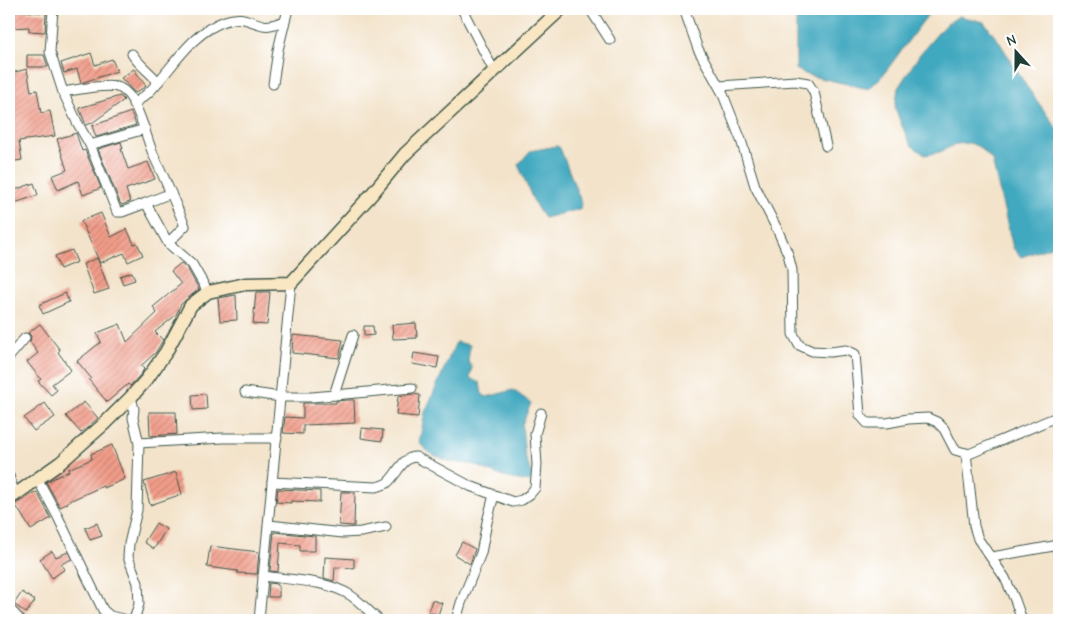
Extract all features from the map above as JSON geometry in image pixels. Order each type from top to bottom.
[{"type":"street","points":[[53,9],[50,52],[63,92],[90,145],[117,212],[122,212],[171,193]]},
{"type":"street","points":[[273,84],[278,50],[288,9]]},
{"type":"street","points":[[462,9],[494,71]]},
{"type":"street","points":[[260,620],[291,283],[371,195],[405,154],[462,99],[562,9]]},
{"type":"street","points":[[590,9],[610,40]]},
{"type":"street","points":[[684,9],[698,49],[719,86],[741,140],[756,186],[788,254],[792,270],[793,334],[799,345],[812,351],[830,352],[846,350],[854,354],[860,415],[866,423],[887,423],[928,418],[937,422],[944,429],[955,450],[969,454],[1059,416]]},
{"type":"street","points":[[134,104],[148,93],[182,52],[213,27],[226,21],[240,18],[263,26],[285,21]]},
{"type":"street","points":[[132,54],[136,61],[152,74],[158,82]]},
{"type":"street","points":[[719,86],[796,81],[808,84],[814,92],[826,146]]},
{"type":"street","points":[[63,92],[94,86],[120,88],[130,98],[145,128],[154,154],[186,226],[168,243]]},
{"type":"street","points":[[90,145],[145,128]]},
{"type":"street","points":[[146,203],[168,243],[192,264],[208,292]]},
{"type":"street","points":[[9,476],[12,497],[60,463],[104,424],[147,379],[166,352],[191,305],[208,292],[245,284],[291,283]]},
{"type":"street","points":[[334,395],[353,335]]},
{"type":"street","points":[[9,357],[25,338]]},
{"type":"street","points":[[245,392],[312,397],[412,388]]},
{"type":"street","points":[[131,397],[134,408],[133,418],[139,443],[137,510],[128,557],[138,583],[139,604],[134,620]]},
{"type":"street","points":[[272,482],[376,487],[388,482],[405,462],[412,457],[416,457],[470,486],[514,502],[522,500],[534,488],[537,465],[535,434],[541,413]]},
{"type":"street","points":[[139,443],[223,438],[277,438]]},
{"type":"street","points":[[966,453],[974,526],[978,539],[992,557],[1016,600],[1022,620]]},
{"type":"street","points":[[38,480],[58,515],[103,610],[110,616],[127,620]]},
{"type":"street","points":[[456,620],[481,553],[486,522],[494,495]]},
{"type":"street","points":[[269,525],[342,533],[386,528]]},
{"type":"street","points":[[992,557],[1059,545]]},
{"type":"street","points":[[263,576],[326,585],[340,590],[352,596],[380,620]]},
{"type":"street","points":[[9,608],[20,620]]},
{"type":"water","points":[[796,9],[932,9],[883,75],[869,89],[807,75],[796,69]]},
{"type":"water","points":[[959,16],[984,22],[1058,130],[1059,244],[1057,245],[1021,257],[1013,248],[992,160],[981,148],[970,143],[956,144],[940,152],[925,155],[911,145],[902,126],[895,108],[898,88],[920,54],[944,26]]},
{"type":"water","points":[[557,146],[560,148],[582,204],[580,209],[544,218],[533,199],[518,165],[530,151]]},
{"type":"water","points":[[456,342],[470,345],[468,362],[472,367],[470,378],[480,383],[482,394],[487,397],[513,390],[531,403],[522,425],[525,456],[533,478],[529,482],[503,477],[475,465],[451,462],[431,454],[419,443],[425,412]]},
{"type":"building","points":[[10,9],[46,13],[45,32],[29,31],[29,27],[10,28]]},
{"type":"building","points":[[91,53],[95,65],[112,59],[117,71],[81,83],[77,69],[64,73],[61,63]]},
{"type":"building","points":[[27,55],[44,55],[48,67],[27,67]]},
{"type":"building","points":[[27,69],[31,91],[37,90],[41,113],[50,111],[55,136],[19,141],[22,160],[9,162],[9,86],[14,85],[11,73]]},
{"type":"building","points":[[134,69],[146,86],[135,93],[121,78]]},
{"type":"building","points":[[120,96],[124,100],[92,123],[86,125],[79,108]]},
{"type":"building","points":[[131,112],[136,125],[96,137],[92,126]]},
{"type":"building","points":[[76,133],[82,151],[85,150],[101,188],[83,195],[78,181],[58,190],[52,176],[67,170],[57,139]]},
{"type":"building","points":[[121,142],[123,149],[121,149],[128,169],[148,162],[155,179],[126,189],[130,202],[121,205],[98,149]]},
{"type":"building","points":[[34,183],[38,195],[9,205],[9,192]]},
{"type":"building","points":[[101,213],[111,237],[127,229],[134,244],[137,243],[143,255],[128,262],[124,253],[100,263],[81,221]]},
{"type":"building","points":[[72,250],[77,262],[60,269],[55,256]]},
{"type":"building","points":[[97,258],[109,289],[94,294],[83,264]]},
{"type":"building","points":[[181,263],[187,268],[199,289],[181,304],[176,315],[155,332],[163,340],[156,352],[141,366],[144,369],[141,374],[130,386],[128,384],[107,402],[89,380],[91,378],[77,361],[101,342],[97,333],[120,324],[127,342],[157,313],[153,307],[181,284],[171,271]]},
{"type":"building","points":[[132,272],[135,280],[123,284],[120,276]]},
{"type":"building","points":[[256,292],[270,292],[267,325],[253,324]]},
{"type":"building","points":[[65,293],[69,302],[43,314],[39,305]]},
{"type":"building","points":[[236,295],[237,320],[220,321],[218,298]]},
{"type":"building","points":[[416,323],[417,338],[393,339],[392,325]]},
{"type":"building","points":[[40,324],[60,350],[58,352],[71,370],[52,384],[57,390],[51,395],[38,381],[41,379],[27,362],[38,353],[30,342],[31,336],[28,333]]},
{"type":"building","points":[[364,326],[373,326],[374,335],[364,336]]},
{"type":"building","points":[[293,335],[343,340],[339,358],[292,353]]},
{"type":"building","points":[[414,353],[439,357],[437,368],[412,364]]},
{"type":"building","points":[[206,394],[207,409],[193,410],[192,395]]},
{"type":"building","points":[[420,395],[418,417],[396,415],[398,396]]},
{"type":"building","points":[[354,400],[355,423],[303,425],[303,434],[283,433],[285,417],[303,418],[303,403],[336,403],[336,401]]},
{"type":"building","points":[[84,402],[98,418],[81,433],[66,416]]},
{"type":"building","points":[[45,403],[55,417],[34,431],[24,418]]},
{"type":"building","points":[[149,412],[176,412],[177,434],[150,436]]},
{"type":"building","points":[[362,428],[383,430],[382,441],[361,438]]},
{"type":"building","points":[[112,445],[125,479],[104,488],[103,486],[60,507],[46,482],[69,471],[68,469],[92,459],[91,454]]},
{"type":"building","points":[[176,472],[182,494],[150,505],[144,482]]},
{"type":"building","points":[[278,489],[320,491],[320,502],[276,502]]},
{"type":"building","points":[[37,492],[51,518],[31,530],[15,504]]},
{"type":"building","points":[[341,492],[355,492],[354,526],[339,525]]},
{"type":"building","points":[[97,523],[102,536],[90,540],[85,528]]},
{"type":"building","points":[[156,523],[166,529],[154,549],[144,542]]},
{"type":"building","points":[[274,532],[315,536],[315,551],[300,551],[300,545],[280,543],[278,572],[270,571]]},
{"type":"building","points":[[462,542],[475,549],[470,564],[455,555]]},
{"type":"building","points":[[210,546],[259,552],[257,574],[237,573],[238,571],[207,567]]},
{"type":"building","points":[[52,551],[56,557],[68,552],[72,559],[61,564],[65,569],[52,578],[40,559]]},
{"type":"building","points":[[325,557],[354,559],[354,568],[335,567],[334,581],[324,578]]},
{"type":"building","points":[[269,583],[279,586],[279,597],[268,597]]},
{"type":"building","points":[[22,592],[35,601],[26,613],[14,604]]},
{"type":"building","points":[[432,600],[442,603],[438,615],[428,612]]}]
